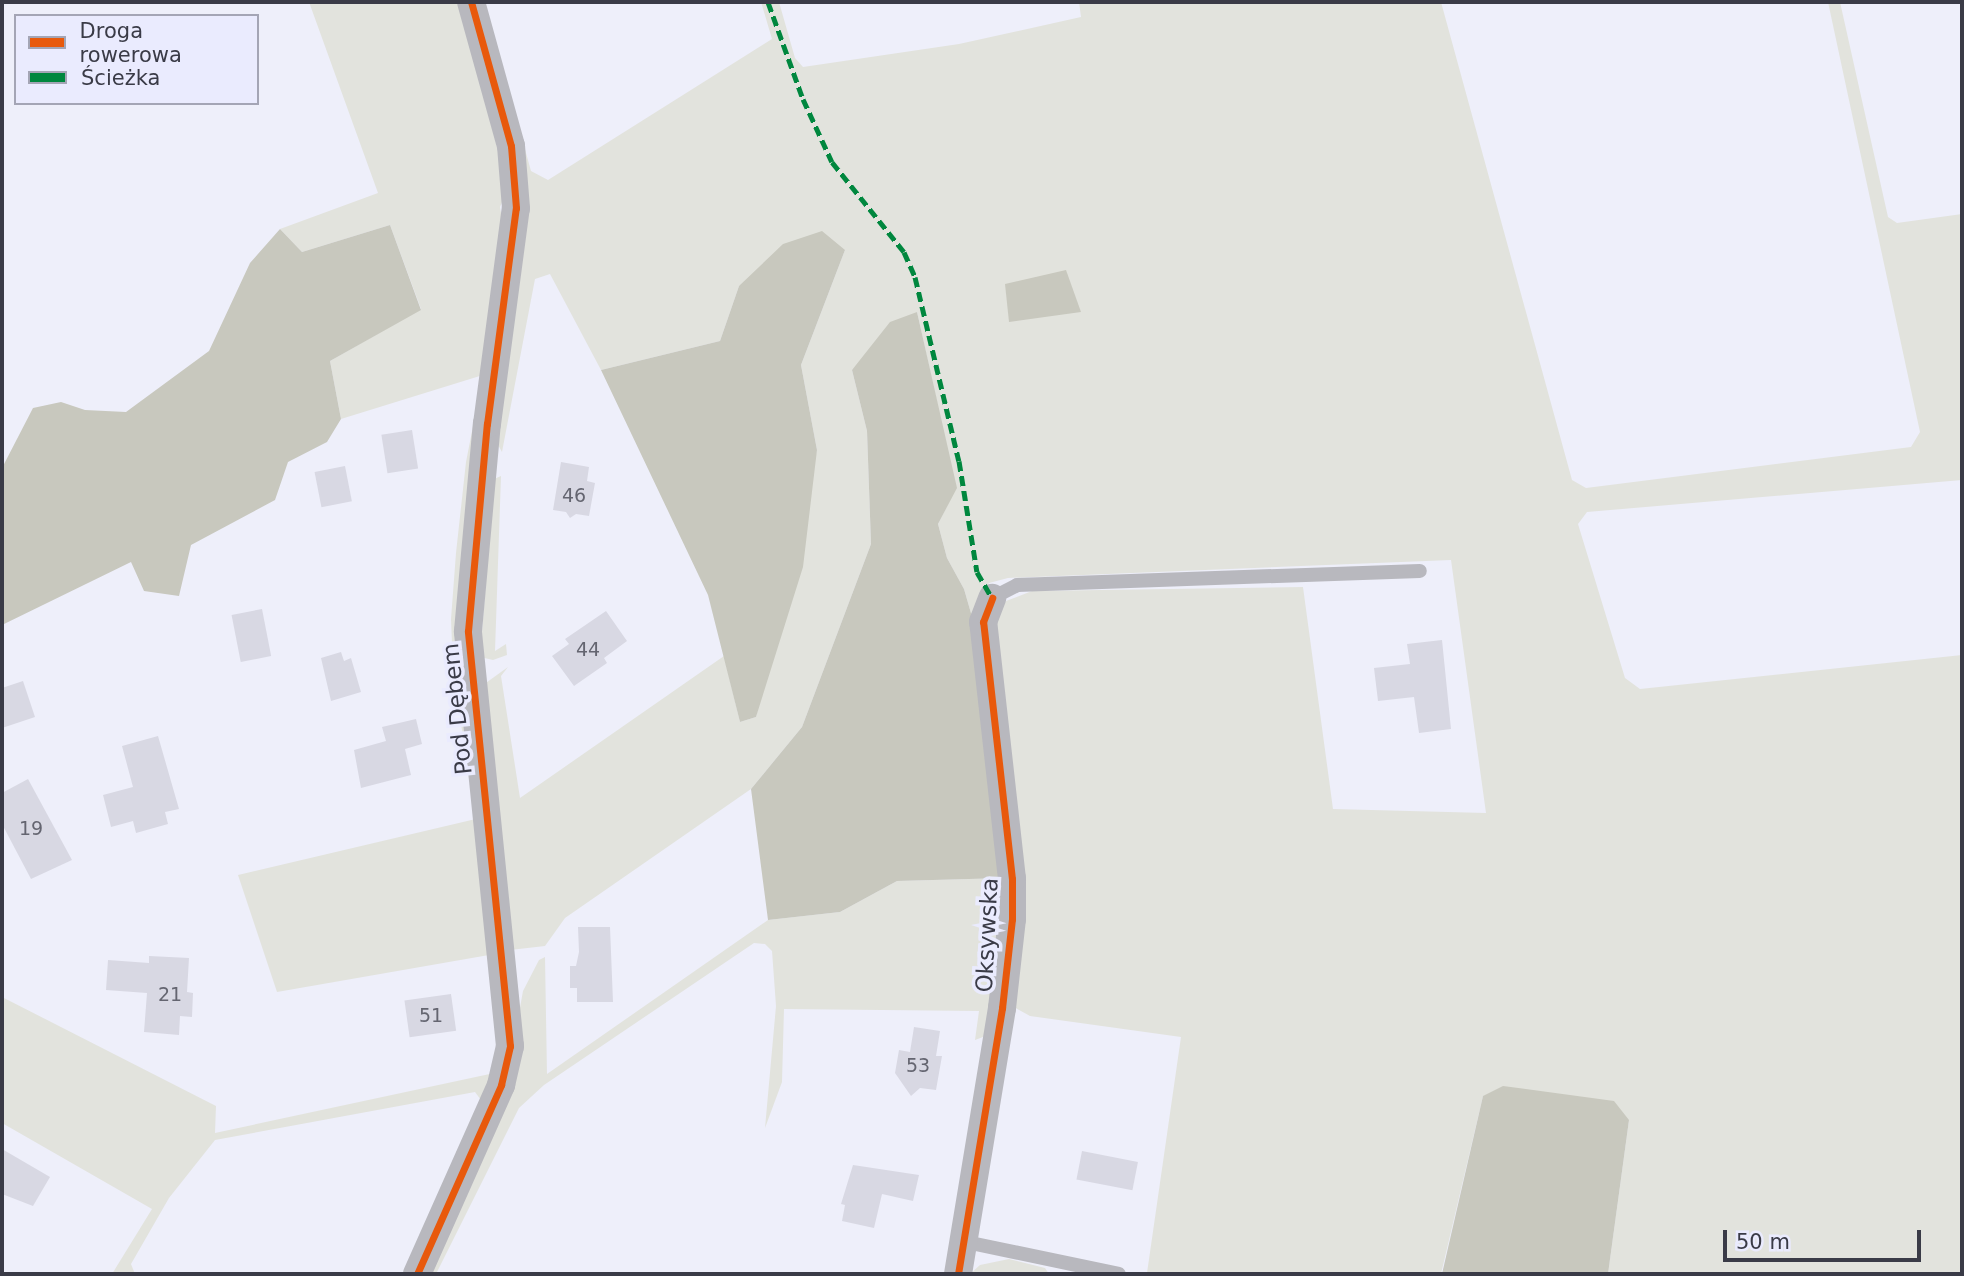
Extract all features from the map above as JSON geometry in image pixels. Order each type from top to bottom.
[{"type":"street","name":"Pod Dębem","points":[[417,1274],[501,1085],[510,1046],[468,631],[487,424],[516,208],[511,146],[471,2]]},
{"type":"street","name":"Oksywska","points":[[958,1274],[966,1242],[1012,919],[1012,879],[984,639],[983,622],[992,598]]},
{"type":"lane","points":[[992,598],[1017,585],[1420,571]]},
{"type":"lane","points":[[966,1242],[1118,1274]]},
{"type":"shaded area","points":[[309,2],[463,2],[507,190],[500,207],[507,248],[464,690],[454,692],[451,619],[466,462],[483,375],[341,419],[330,361],[421,309],[390,225],[302,252],[280,229],[378,193]]},
{"type":"shaded area","points":[[484,2],[531,171],[548,180],[772,39],[761,2],[779,2],[795,58],[803,67],[959,44],[1081,17],[1079,2],[1441,2],[1572,480],[1586,488],[1911,447],[1920,432],[1828,2],[1840,2],[1888,217],[1897,223],[1962,214],[1962,480],[1587,512],[1578,524],[1625,678],[1640,689],[1962,655],[1962,1274],[1608,1274],[1629,1120],[1483,1096],[1441,1274],[1147,1273],[1181,1037],[1030,1016],[1012,1006],[996,615],[1006,601],[1032,591],[1303,587],[1333,809],[1486,813],[1451,560],[1008,578],[989,583],[980,598],[975,627],[964,589],[947,558],[938,524],[956,488],[917,312],[852,370],[867,431],[871,544],[802,727],[751,789],[565,918],[545,946],[510,950],[483,685],[508,667],[501,676],[520,798],[724,656],[740,722],[756,717],[817,450],[801,365],[845,250],[739,286],[720,341],[601,370],[550,274],[535,279],[502,452],[497,443],[515,283]]},
{"type":"shaded area","points":[[390,225],[421,310],[330,361],[341,419],[327,442],[288,462],[275,500],[191,545],[179,596],[144,591],[131,562],[2,625],[2,468],[33,408],[61,402],[85,410],[126,412],[209,351],[250,263],[280,229],[302,252]]},
{"type":"shaded area","points":[[822,231],[845,250],[801,365],[817,450],[803,567],[756,717],[740,722],[708,595],[601,370],[720,341],[739,286],[783,244]]},
{"type":"shaded area","points":[[1066,270],[1081,312],[1009,322],[1005,284]]},
{"type":"shaded area","points":[[917,312],[957,488],[938,524],[947,558],[964,589],[975,627],[1005,878],[897,881],[840,912],[768,920],[751,789],[802,727],[871,544],[867,431],[852,370],[890,322]]},
{"type":"shaded area","points":[[501,476],[495,651],[506,644],[507,655],[493,660],[480,657],[494,479]]},
{"type":"shaded area","points":[[466,718],[475,748],[483,817],[489,955],[277,992],[238,875],[480,818],[460,720]]},
{"type":"shaded area","points":[[1005,878],[991,1034],[975,1040],[979,1011],[784,1009],[782,1082],[765,1128],[776,1006],[772,951],[765,944],[754,943],[544,1085],[519,1108],[436,1274],[425,1274],[519,1013],[523,991],[539,960],[545,957],[547,1074],[768,920],[840,912],[897,881]]},
{"type":"shaded area","points":[[2,997],[216,1106],[215,1133],[499,1072],[484,1104],[475,1092],[215,1140],[169,1198],[131,1264],[135,1274],[112,1274],[152,1209],[2,1123]]},
{"type":"shaded area","points":[[1503,1086],[1614,1101],[1629,1120],[1608,1274],[1442,1274],[1483,1096]]},
{"type":"shaded area","points":[[1009,1259],[1045,1268],[1049,1274],[970,1274],[980,1265]]},
{"type":"building","points":[[412,430],[418,469],[387,473],[381,435]]},
{"type":"building","points":[[561,462],[589,467],[587,481],[595,483],[589,516],[576,514],[570,518],[566,512],[553,510]]},
{"type":"building","points":[[345,466],[352,501],[321,507],[315,472]]},
{"type":"building","points":[[262,609],[271,656],[241,662],[232,615]]},
{"type":"building","points":[[606,611],[627,641],[604,658],[607,663],[574,686],[552,656],[569,644],[565,639]]},
{"type":"building","points":[[1442,640],[1451,729],[1419,733],[1414,697],[1378,701],[1374,668],[1410,664],[1407,644]]},
{"type":"building","points":[[341,652],[344,661],[351,658],[361,692],[331,701],[321,658]]},
{"type":"building","points":[[23,681],[35,717],[2,728],[2,688]]},
{"type":"building","points":[[416,719],[422,744],[405,749],[411,775],[361,788],[354,750],[386,741],[382,727]]},
{"type":"building","points":[[158,736],[179,809],[165,812],[168,824],[136,833],[133,821],[111,827],[103,795],[133,787],[122,746]]},
{"type":"building","points":[[28,779],[72,860],[31,879],[2,824],[2,793]]},
{"type":"building","points":[[578,927],[610,927],[613,1002],[577,1002],[577,988],[570,988],[570,966],[576,966],[579,952]]},
{"type":"building","points":[[149,956],[189,958],[187,992],[193,993],[192,1017],[180,1016],[179,1035],[144,1032],[147,993],[106,990],[108,960],[149,963]]},
{"type":"building","points":[[451,994],[456,1031],[410,1037],[404,1001]]},
{"type":"building","points":[[914,1027],[940,1031],[936,1056],[942,1056],[936,1090],[920,1088],[911,1096],[895,1073],[899,1050],[910,1052]]},
{"type":"building","points":[[2,1149],[50,1177],[33,1206],[2,1194]]},
{"type":"building","points":[[1082,1151],[1138,1162],[1132,1190],[1076,1179]]},
{"type":"building","points":[[853,1165],[919,1175],[913,1201],[882,1194],[874,1228],[842,1221],[845,1205],[841,1204]]},
{"type":"marked path","points":[[768,2],[803,99],[832,162],[904,252],[915,277],[959,461],[977,572],[992,598]]},
{"type":"cycle path","points":[[417,1274],[501,1085],[510,1046],[468,631],[487,424],[516,208],[511,146],[471,2]]},
{"type":"cycle path","points":[[958,1274],[1002,1008],[1012,919],[1012,879],[983,622],[992,598]]}]
